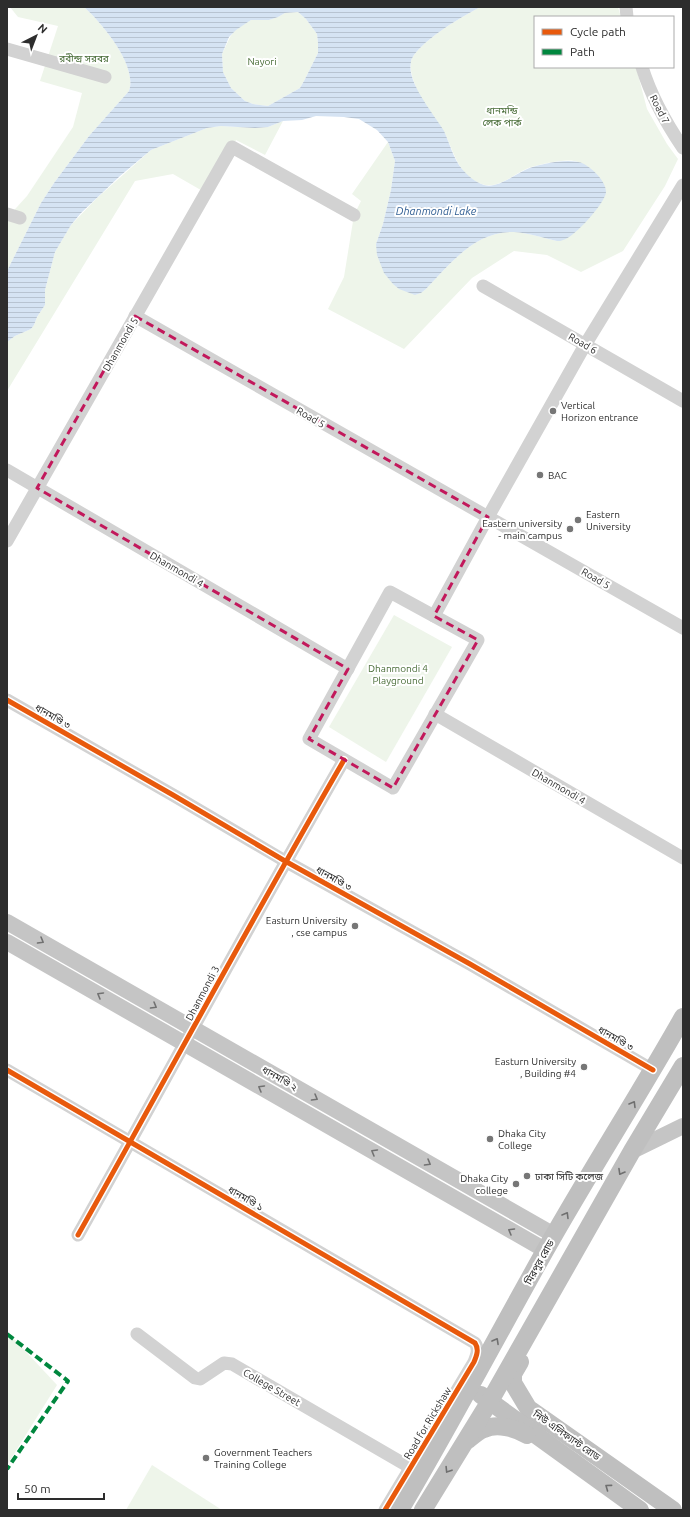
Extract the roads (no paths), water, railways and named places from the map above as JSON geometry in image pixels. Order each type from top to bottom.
[{"type":"highway","name":"মিরপুর রোড","points":[[400,1510],[416,1470],[470,1387],[549,1243],[653,1070],[683,1017]]},
{"type":"highway","points":[[423,1510],[490,1401],[632,1151],[678,1084],[683,1066]]},
{"type":"highway","points":[[653,1070],[678,1084]]},
{"type":"highway","name":"নিউ এলিফ্যান্ট রোড","points":[[576,1250],[571,1272],[513,1374],[513,1383],[528,1408],[673,1510]]},
{"type":"highway","name":"নিউ এলিফ্যান্ট রোড","points":[[470,1387],[640,1510]]},
{"type":"highway","points":[[463,1445],[484,1428],[510,1428],[524,1433],[555,1451],[565,1455]]},
{"type":"main road","name":"ধানমণ্ডি ২","points":[[7,922],[194,1029],[549,1243]]},
{"type":"main road","name":"ধানমণ্ডি ২","points":[[7,942],[185,1044],[549,1243]]},
{"type":"main road","points":[[632,1151],[683,1126]]},
{"type":"street","points":[[7,49],[105,77]]},
{"type":"street","name":"Road 7","points":[[642,68],[654,98],[667,123],[683,148]]},
{"type":"street","name":"Dhanmondi 5","points":[[7,541],[232,147],[354,215]]},
{"type":"street","points":[[434,616],[585,344],[683,185]]},
{"type":"street","points":[[7,214],[20,218]]},
{"type":"street","name":"Road 6","points":[[483,286],[683,401]]},
{"type":"street","name":"Road 5","points":[[135,316],[683,628]]},
{"type":"street","name":"Dhanmondi 4","points":[[7,470],[348,669]]},
{"type":"street","points":[[390,592],[434,616],[478,640],[393,788],[309,739],[390,592]]},
{"type":"street","name":"ধানমণ্ডি ৩","points":[[7,700],[285,861],[470,964],[653,1070]]},
{"type":"street","name":"Dhanmondi 4","points":[[435,714],[683,858]]},
{"type":"street","name":"Dhanmondi 3","points":[[78,1235],[194,1029],[285,861],[344,760]]},
{"type":"street","name":"ধানমণ্ডি ১","points":[[7,1070],[475,1343]]},
{"type":"street","name":"College Street","points":[[137,1334],[195,1378],[200,1379],[224,1363],[232,1364],[416,1470]]},
{"type":"street","name":"Road for Rickshaw","points":[[385,1510],[416,1470],[474,1362],[478,1353],[478,1348],[475,1343]]},
{"type":"water","name":"Dhanmondi Lake","points":[[84,7],[481,7],[464,16],[430,39],[414,55],[411,62],[413,79],[417,88],[444,131],[459,165],[475,180],[489,186],[505,181],[525,170],[538,166],[563,161],[578,162],[584,164],[598,176],[604,184],[606,192],[605,197],[589,219],[568,238],[562,241],[557,241],[531,234],[514,232],[500,233],[487,237],[465,250],[426,289],[415,295],[399,289],[393,284],[384,273],[377,255],[376,244],[383,224],[391,190],[395,161],[388,142],[377,130],[359,119],[316,116],[302,120],[283,121],[268,127],[255,128],[221,126],[207,128],[151,150],[120,176],[81,213],[71,225],[55,252],[45,290],[45,305],[37,317],[34,325],[31,329],[15,336],[7,342],[7,271],[41,203],[54,183],[89,136],[129,91],[130,81],[128,70],[123,58],[109,34]],"holes":[[[298,12],[306,19],[317,34],[318,53],[300,88],[268,106],[253,104],[245,101],[231,88],[223,72],[222,54],[229,37],[236,30],[251,20],[269,20],[285,13]]]},
{"type":"place","name":"Vertical Horizon entrance","points":[[553,411]]},
{"type":"place","name":"BAC","points":[[540,475]]},
{"type":"place","name":"Eastern University","points":[[578,520]]},
{"type":"place","name":"Eastern university - main campus","points":[[570,529]]},
{"type":"place","name":"Easturn University , cse campus","points":[[355,926]]},
{"type":"place","name":"Easturn University , Building #4","points":[[584,1067]]},
{"type":"place","name":"Dhaka City College","points":[[490,1139]]},
{"type":"place","name":"ঢাকা সিটি কলেজ","points":[[527,1176]]},
{"type":"place","name":"Dhaka City college","points":[[516,1184]]},
{"type":"place","name":"Government Teachers Training College","points":[[206,1458]]},
{"type":"park label","name":"রবীন্দ্র সরবর","points":[[84,58]]},
{"type":"park label","name":"Nayori","points":[[262,61]]},
{"type":"park label","name":"ধানমন্ডি লেক পার্ক","points":[[502,116]]},
{"type":"park label","name":"Dhanmondi 4 Playground","points":[[398,674]]}]
